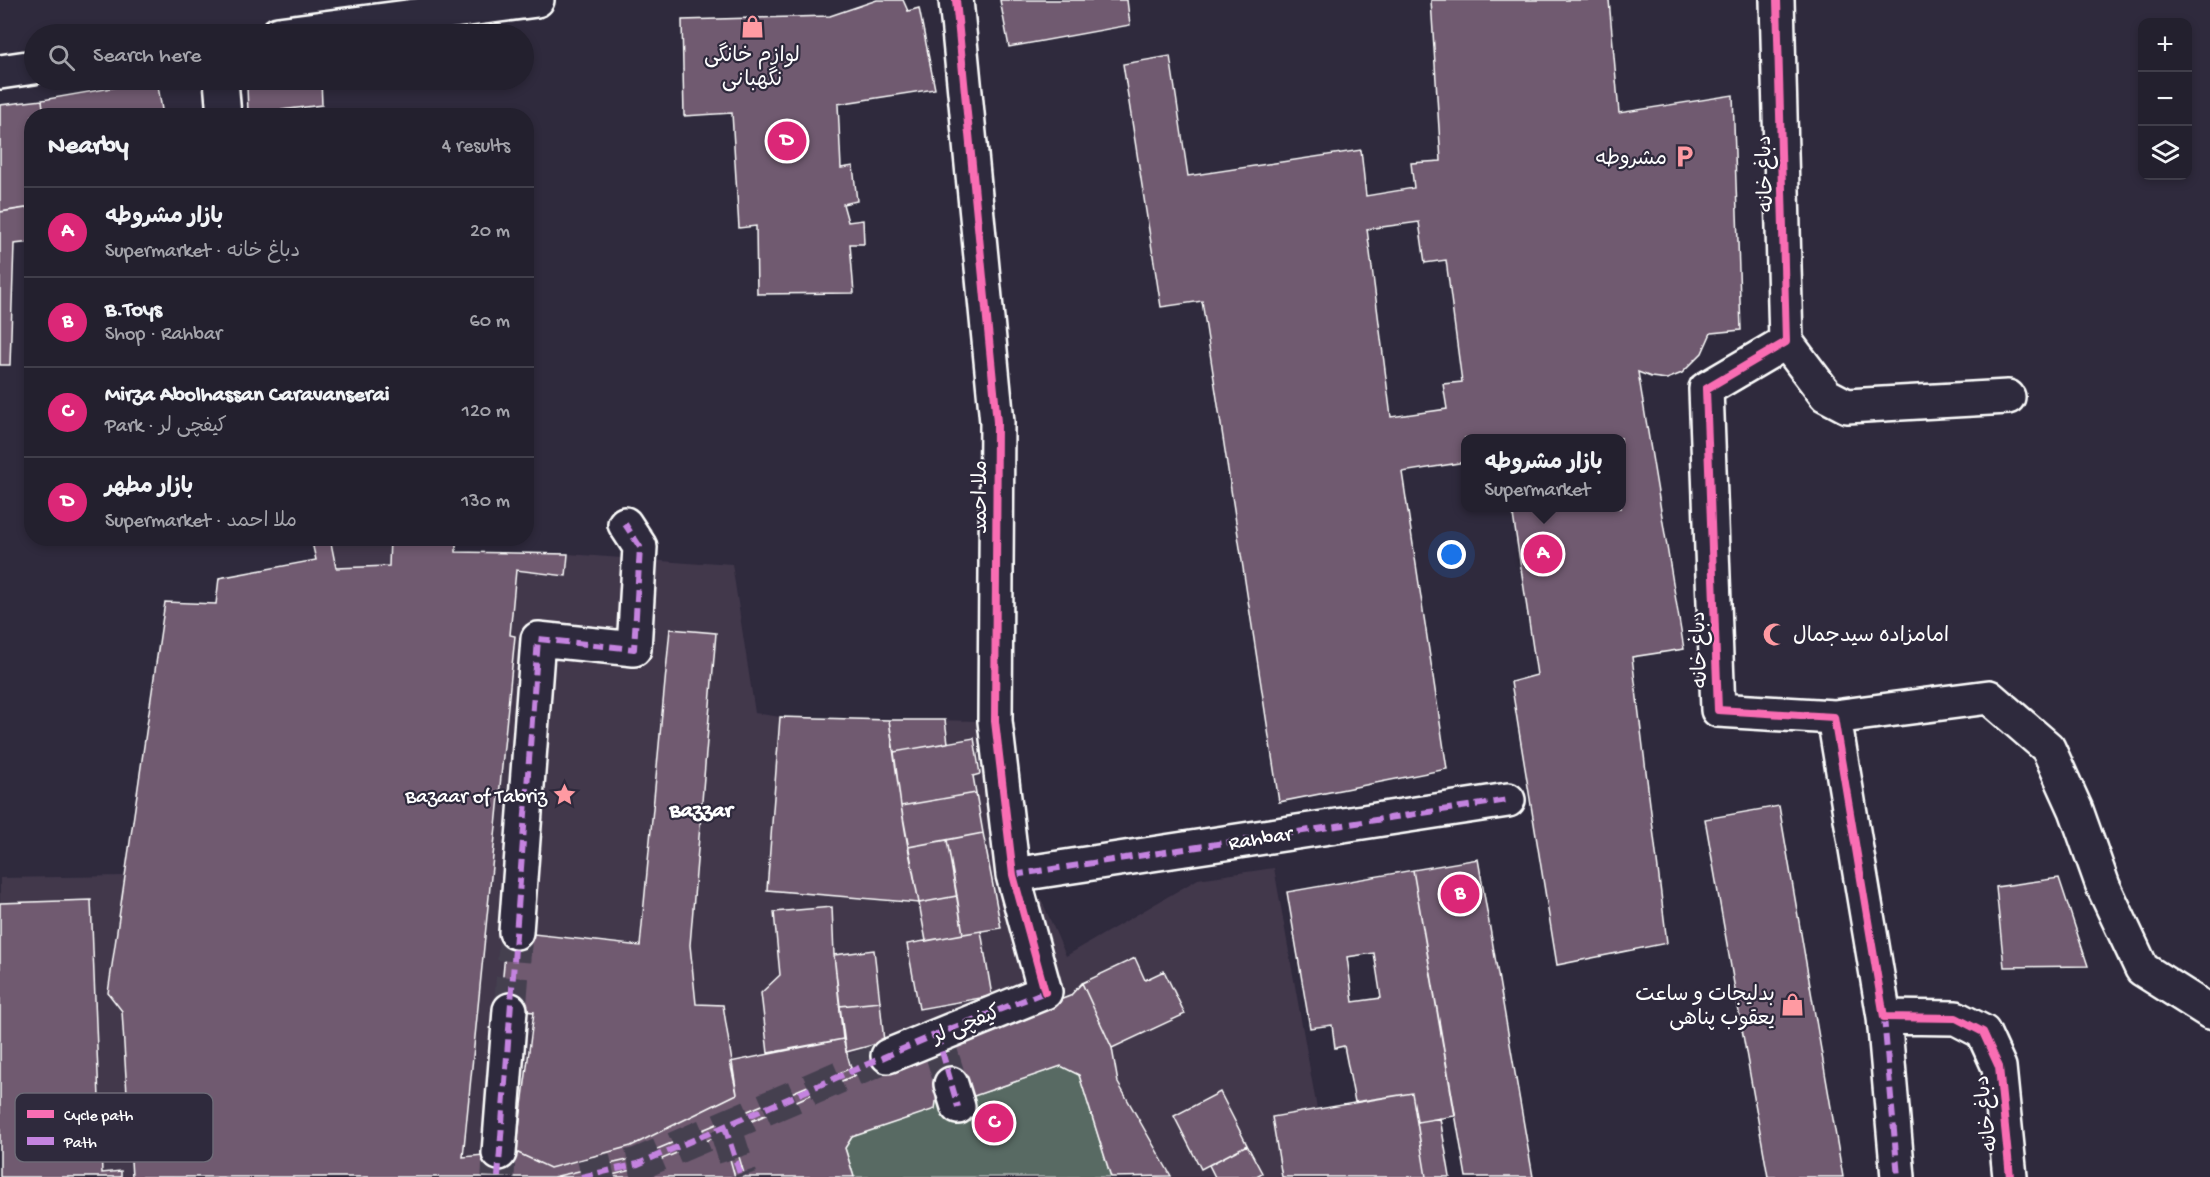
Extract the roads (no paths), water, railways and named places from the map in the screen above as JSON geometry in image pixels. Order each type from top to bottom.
[{"type":"street","points":[[354,24],[537,0]]},
{"type":"street","name":"ملا احمد","points":[[956,0],[998,422],[995,721],[1013,875],[1046,992]]},
{"type":"street","name":"دباغ خانه","points":[[1777,0],[1786,342],[1706,389],[1718,710],[1834,717]]},
{"type":"street","points":[[0,72],[24,68]]},
{"type":"street","points":[[222,90],[224,108]]},
{"type":"street","points":[[1786,342],[1826,395],[1847,406],[2008,397]]},
{"type":"street","points":[[516,932],[538,639],[634,650],[640,547],[625,524]]},
{"type":"street","points":[[1898,1177],[1884,1017],[1834,717],[1989,697],[2048,748],[2076,810],[2103,886],[2142,969],[2210,1012]]},
{"type":"street","name":"Rahbar","points":[[1013,875],[1508,800]]},
{"type":"street","name":"کیفچی لر","points":[[888,1056],[938,1040],[1046,992]]},
{"type":"street","points":[[499,1153],[510,1010]]},
{"type":"street","name":"دباغ خانه","points":[[1884,1017],[1956,1018],[1983,1032],[1999,1067],[2010,1177]]},
{"type":"tunnel","points":[[510,1010],[516,932]]},
{"type":"tunnel","points":[[939,1045],[951,1084]]},
{"type":"tunnel","points":[[581,1177],[638,1164],[888,1056]]},
{"type":"tunnel","points":[[725,1127],[741,1177]]},
{"type":"tunnel","points":[[498,1177],[499,1153]]},
{"type":"place","name":"لوازم خانگی نگهبانی","points":[[752,26]]},
{"type":"place","name":"بازار مطهر","points":[[787,141]]},
{"type":"place","name":"مشروطه","points":[[1685,157]]},
{"type":"place","name":"بازار مشروطه","points":[[1543,554]]},
{"type":"place","name":"امامزاده سیدجمال","points":[[1775,634]]},
{"type":"place","name":"Bazaar of Tabriz","points":[[565,795]]},
{"type":"place","name":"B.Toys","points":[[1460,894]]},
{"type":"place","name":"بدلیجات و ساعت یعقوب پناهی","points":[[1793,1005]]},
{"type":"place","name":"Mirza Abolhassan Caravanserai","points":[[994,1123]]},
{"type":"district","name":"Bazzar","points":[[701,808]]}]
